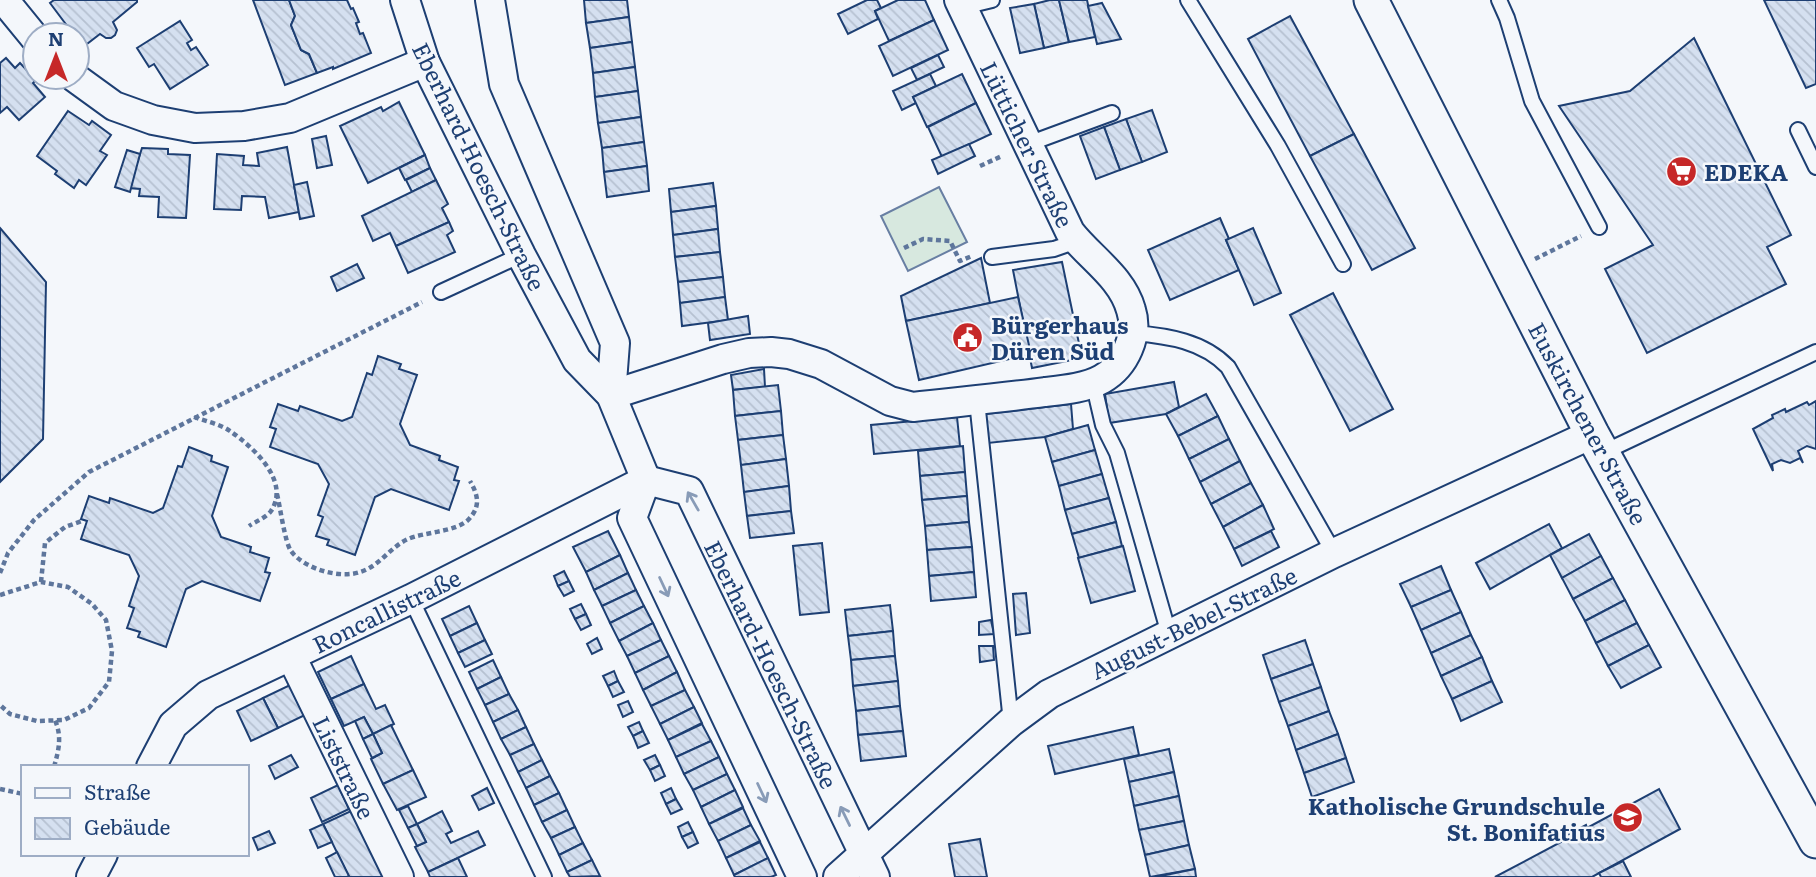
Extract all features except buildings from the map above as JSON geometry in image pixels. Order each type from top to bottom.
[{"type":"street","points":[[4,0],[21,21]]},
{"type":"street","name":"Eberhard-Hoesch-Straße","points":[[404,0],[425,62],[521,255],[577,360],[611,395],[646,480],[689,491],[869,866]]},
{"type":"street","name":"Eberhard-Hoesch-Straße","points":[[490,0],[504,84],[615,343],[611,395]]},
{"type":"street","name":"Euskirchener Straße","points":[[1372,0],[1597,443],[1816,841]]},
{"type":"street","name":"Lütticher Straße","points":[[961,4],[1070,232],[1084,251],[1114,278],[1132,311],[1134,334]]},
{"type":"street","points":[[91,89],[114,106],[153,120],[195,128],[244,126],[290,118],[425,62]]},
{"type":"street","points":[[611,395],[723,359],[749,353],[771,352],[789,354],[821,364],[890,401],[913,407],[977,401],[1064,390],[1104,378],[1126,354],[1134,334]]},
{"type":"street","name":"August-Bebel-Straße","points":[[838,877],[869,866],[1011,722],[1049,694],[1334,553],[1597,443]]},
{"type":"street","points":[[646,480],[632,518],[802,877]]},
{"type":"street","name":"Roncallistraße","points":[[152,765],[173,725],[208,695],[411,599],[646,480]]},
{"type":"street","name":"Liststraße","points":[[291,656],[399,877]]},
{"type":"street","points":[[91,877],[102,856]]},
{"type":"lane","points":[[961,4],[992,0]]},
{"type":"lane","points":[[1188,0],[1278,146],[1343,264]]},
{"type":"lane","points":[[1499,0],[1532,102],[1599,227]]},
{"type":"lane","points":[[1028,144],[1112,113]]},
{"type":"lane","points":[[1798,130],[1816,167]]},
{"type":"lane","points":[[992,257],[1054,249],[1077,241],[1084,251]]},
{"type":"lane","points":[[441,292],[521,255]]},
{"type":"lane","points":[[1134,334],[1154,335],[1198,345],[1215,354],[1228,367],[1334,553]]},
{"type":"lane","points":[[1597,443],[1816,352]]},
{"type":"lane","points":[[1093,382],[1103,425],[1117,453],[1169,634]]},
{"type":"lane","points":[[977,401],[1011,722]]},
{"type":"lane","points":[[411,599],[544,877]]},
{"type":"path","points":[[1562,247],[1579,237]]},
{"type":"path","points":[[904,248],[923,239],[950,241],[960,261],[982,252],[992,257]]},
{"type":"path","points":[[0,572],[8,553],[34,520],[89,472],[441,292]]},
{"type":"path","points":[[193,417],[228,430],[255,453],[274,476],[290,550],[308,565],[332,573],[359,573],[377,564],[401,542],[417,535],[468,522],[478,506],[477,494],[470,481]]},
{"type":"path","points":[[249,526],[271,512],[277,494]]},
{"type":"path","points":[[41,582],[45,543],[65,527],[82,521]]},
{"type":"path","points":[[0,595],[41,582],[68,587],[92,604],[106,621],[112,651],[108,682],[89,708],[64,720],[37,721],[10,714],[0,705]]},
{"type":"path","points":[[55,720],[60,733],[55,765]]},
{"type":"path","points":[[0,789],[21,794]]},
{"type":"shaded area","points":[[939,187],[967,242],[908,271],[881,216]]},
{"type":"place","name":"EDEKA","points":[[1681,171]]},
{"type":"place","name":"Bürgerhaus Düren Süd","points":[[968,337]]},
{"type":"place","name":"Katholische Grundschule St. Bonifatius","points":[[1628,818]]}]
